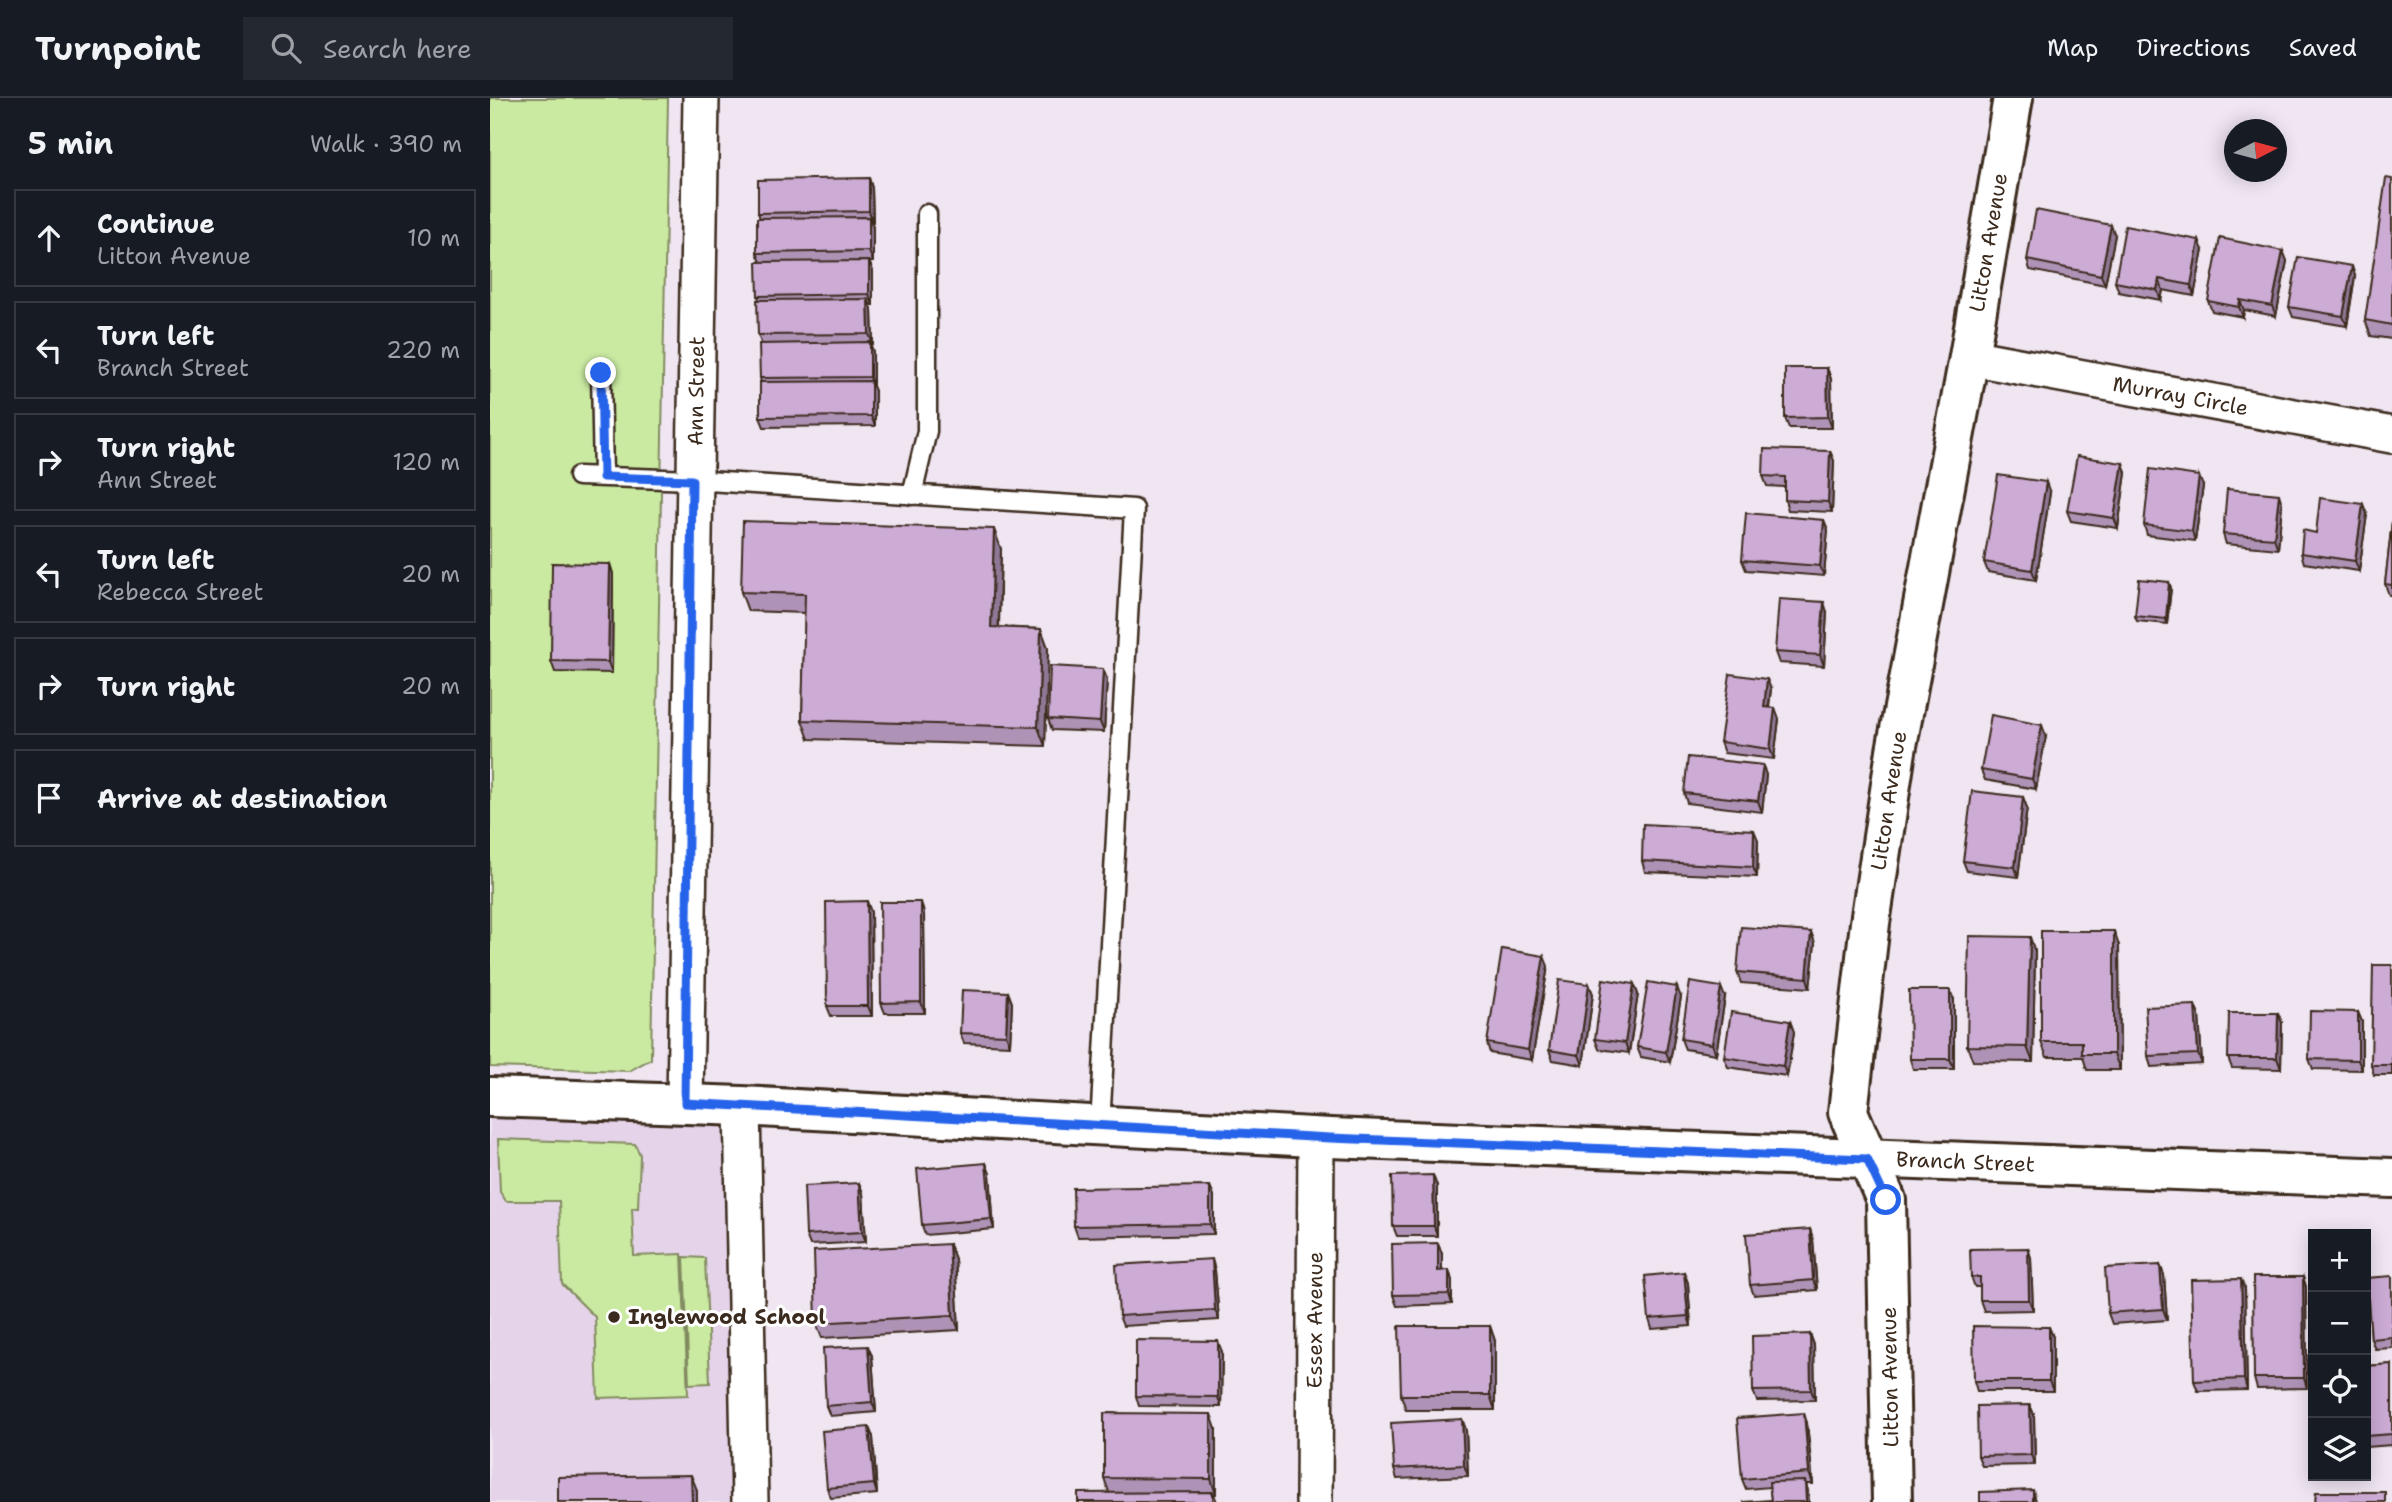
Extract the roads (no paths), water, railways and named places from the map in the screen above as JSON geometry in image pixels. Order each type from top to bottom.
[{"type":"street","name":"Ann Street","points":[[685,1103],[692,480],[701,98]]},
{"type":"street","name":"Litton Avenue","points":[[1892,1502],[1886,1200],[1848,1112],[1870,923],[1896,751],[1969,357],[2013,98]]},
{"type":"street","name":"Murray Circle","points":[[1969,357],[2392,435]]},
{"type":"street","name":"Branch Street","points":[[490,1097],[685,1103],[1316,1137],[2392,1178]]},
{"type":"street","points":[[742,1106],[750,1502]]},
{"type":"street","name":"Essex Avenue","points":[[1314,1502],[1316,1137]]},
{"type":"lane","points":[[912,495],[927,431],[927,214]]},
{"type":"lane","points":[[601,373],[603,477]]},
{"type":"lane","points":[[578,476],[692,480],[1134,509],[1100,1126]]},
{"type":"place","name":"Inglewood School","points":[[614,1317]]}]
